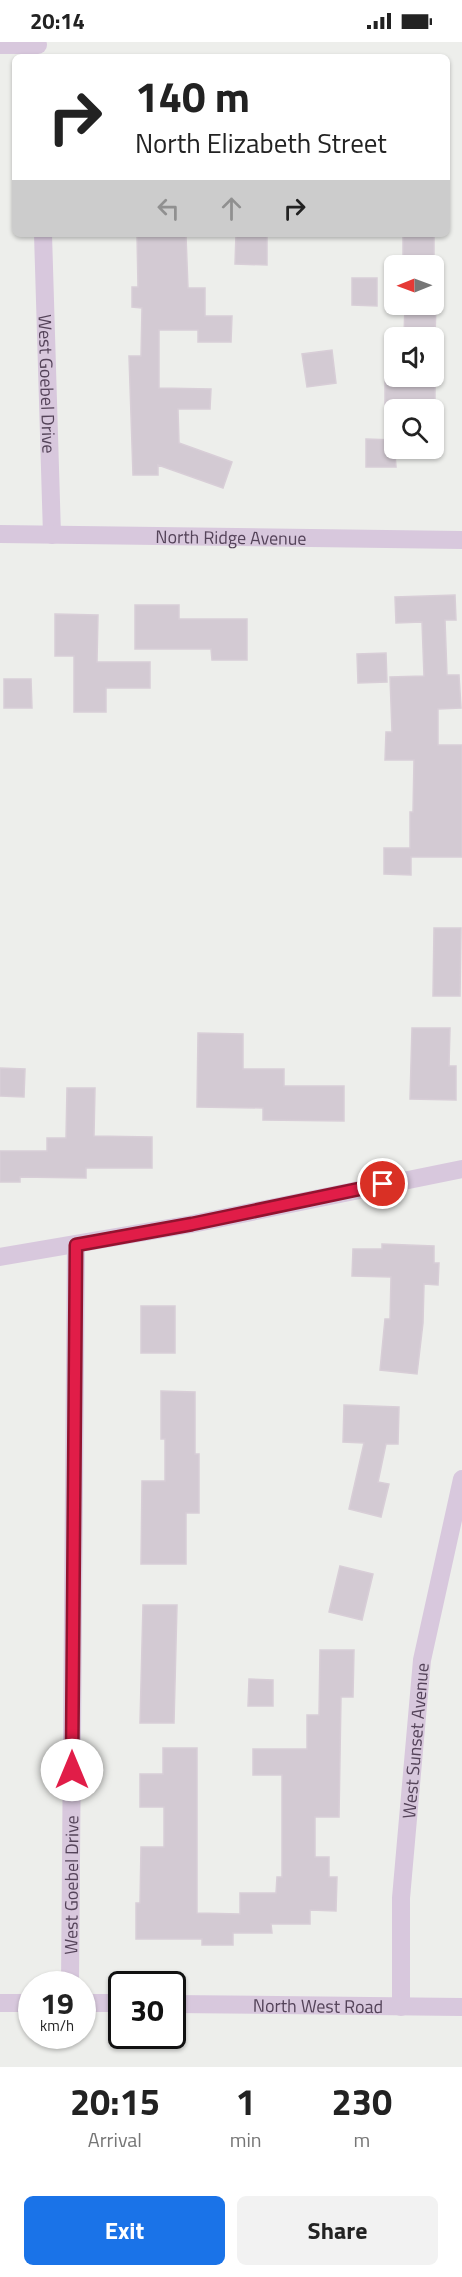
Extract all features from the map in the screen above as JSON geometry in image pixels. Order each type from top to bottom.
[{"type":"street","points":[[0,45],[38,48]]},
{"type":"street","name":"West Goebel Drive","points":[[43,237],[52,535]]},
{"type":"street","name":"North Ridge Avenue","points":[[0,534],[462,540]]},
{"type":"street","points":[[0,1257],[192,1224],[462,1169]]},
{"type":"street","name":"West Goebel Drive","points":[[70,1971],[76,1245]]},
{"type":"street","name":"West Sunset Avenue","points":[[401,2007],[401,1898],[422,1660],[462,1479]]},
{"type":"street","points":[[0,2002],[18,2003]]},
{"type":"street","name":"North West Road","points":[[186,2004],[462,2007]]},
{"type":"building","points":[[137,237],[186,237],[188,288],[205,288],[205,316],[232,316],[231,342],[198,342],[198,330],[159,330],[159,388],[211,389],[210,409],[178,409],[179,443],[232,462],[223,488],[158,465],[158,475],[133,475],[129,356],[141,356],[142,308],[132,307],[132,287],[138,287]]},
{"type":"building","points":[[236,237],[267,237],[267,265],[235,264]]},
{"type":"building","points":[[403,237],[434,237],[434,255],[403,255]]},
{"type":"building","points":[[352,278],[377,278],[377,306],[352,305]]},
{"type":"building","points":[[405,315],[436,315],[435,327],[404,327]]},
{"type":"building","points":[[332,350],[336,383],[307,387],[302,354]]},
{"type":"building","points":[[385,387],[435,387],[435,399],[385,399]]},
{"type":"building","points":[[366,439],[384,440],[384,459],[395,459],[396,467],[366,467]]},
{"type":"building","points":[[455,595],[456,620],[445,620],[447,675],[459,675],[461,708],[438,709],[438,745],[462,745],[462,857],[411,857],[411,875],[384,874],[384,848],[410,848],[410,812],[413,812],[414,760],[385,760],[386,732],[392,732],[390,677],[424,676],[422,622],[396,623],[395,597]]},
{"type":"building","points":[[135,605],[179,605],[179,619],[247,619],[247,660],[212,660],[211,649],[135,649]]},
{"type":"building","points":[[55,614],[98,615],[97,662],[150,662],[150,688],[106,688],[106,712],[74,712],[74,656],[55,656]]},
{"type":"building","points":[[386,653],[387,682],[358,683],[357,654]]},
{"type":"building","points":[[4,679],[31,679],[32,708],[4,708]]},
{"type":"building","points":[[434,928],[461,928],[460,996],[433,996]]},
{"type":"building","points":[[412,1028],[450,1028],[449,1066],[456,1066],[456,1100],[410,1099]]},
{"type":"building","points":[[198,1033],[243,1034],[243,1069],[284,1069],[284,1086],[344,1086],[344,1121],[263,1120],[263,1108],[197,1107]]},
{"type":"building","points":[[0,1068],[25,1069],[24,1097],[0,1096]]},
{"type":"building","points":[[67,1088],[95,1088],[94,1136],[152,1137],[152,1168],[86,1168],[86,1178],[20,1177],[20,1182],[0,1182],[0,1151],[47,1151],[47,1138],[66,1138]]},
{"type":"building","points":[[382,1244],[434,1246],[434,1263],[439,1263],[438,1285],[424,1284],[423,1323],[417,1374],[380,1370],[385,1319],[390,1319],[391,1277],[352,1276],[353,1249],[382,1249]]},
{"type":"building","points":[[141,1306],[175,1306],[175,1353],[141,1353]]},
{"type":"building","points":[[161,1391],[195,1392],[195,1454],[199,1454],[199,1513],[186,1513],[186,1564],[141,1564],[142,1481],[165,1481],[165,1439],[161,1439]]},
{"type":"building","points":[[344,1405],[399,1407],[398,1444],[386,1444],[378,1482],[389,1484],[381,1517],[349,1509],[364,1443],[343,1442]]},
{"type":"building","points":[[340,1566],[373,1574],[362,1620],[329,1612]]},
{"type":"building","points":[[143,1605],[177,1605],[174,1723],[140,1723]]},
{"type":"building","points":[[320,1650],[354,1650],[353,1697],[341,1697],[339,1817],[315,1817],[315,1857],[329,1857],[329,1877],[337,1877],[336,1911],[310,1910],[310,1924],[271,1924],[272,1933],[233,1933],[233,1945],[202,1945],[202,1939],[136,1939],[136,1903],[140,1903],[141,1847],[164,1847],[164,1807],[140,1807],[140,1774],[163,1774],[163,1748],[197,1748],[197,1913],[240,1914],[240,1893],[276,1893],[277,1877],[282,1877],[282,1775],[253,1775],[253,1749],[307,1749],[307,1715],[319,1715]]},
{"type":"building","points":[[249,1679],[273,1680],[273,1706],[248,1706]]},
{"type":"route","points":[[72,1770],[76,1245],[192,1224],[383,1184]]}]
